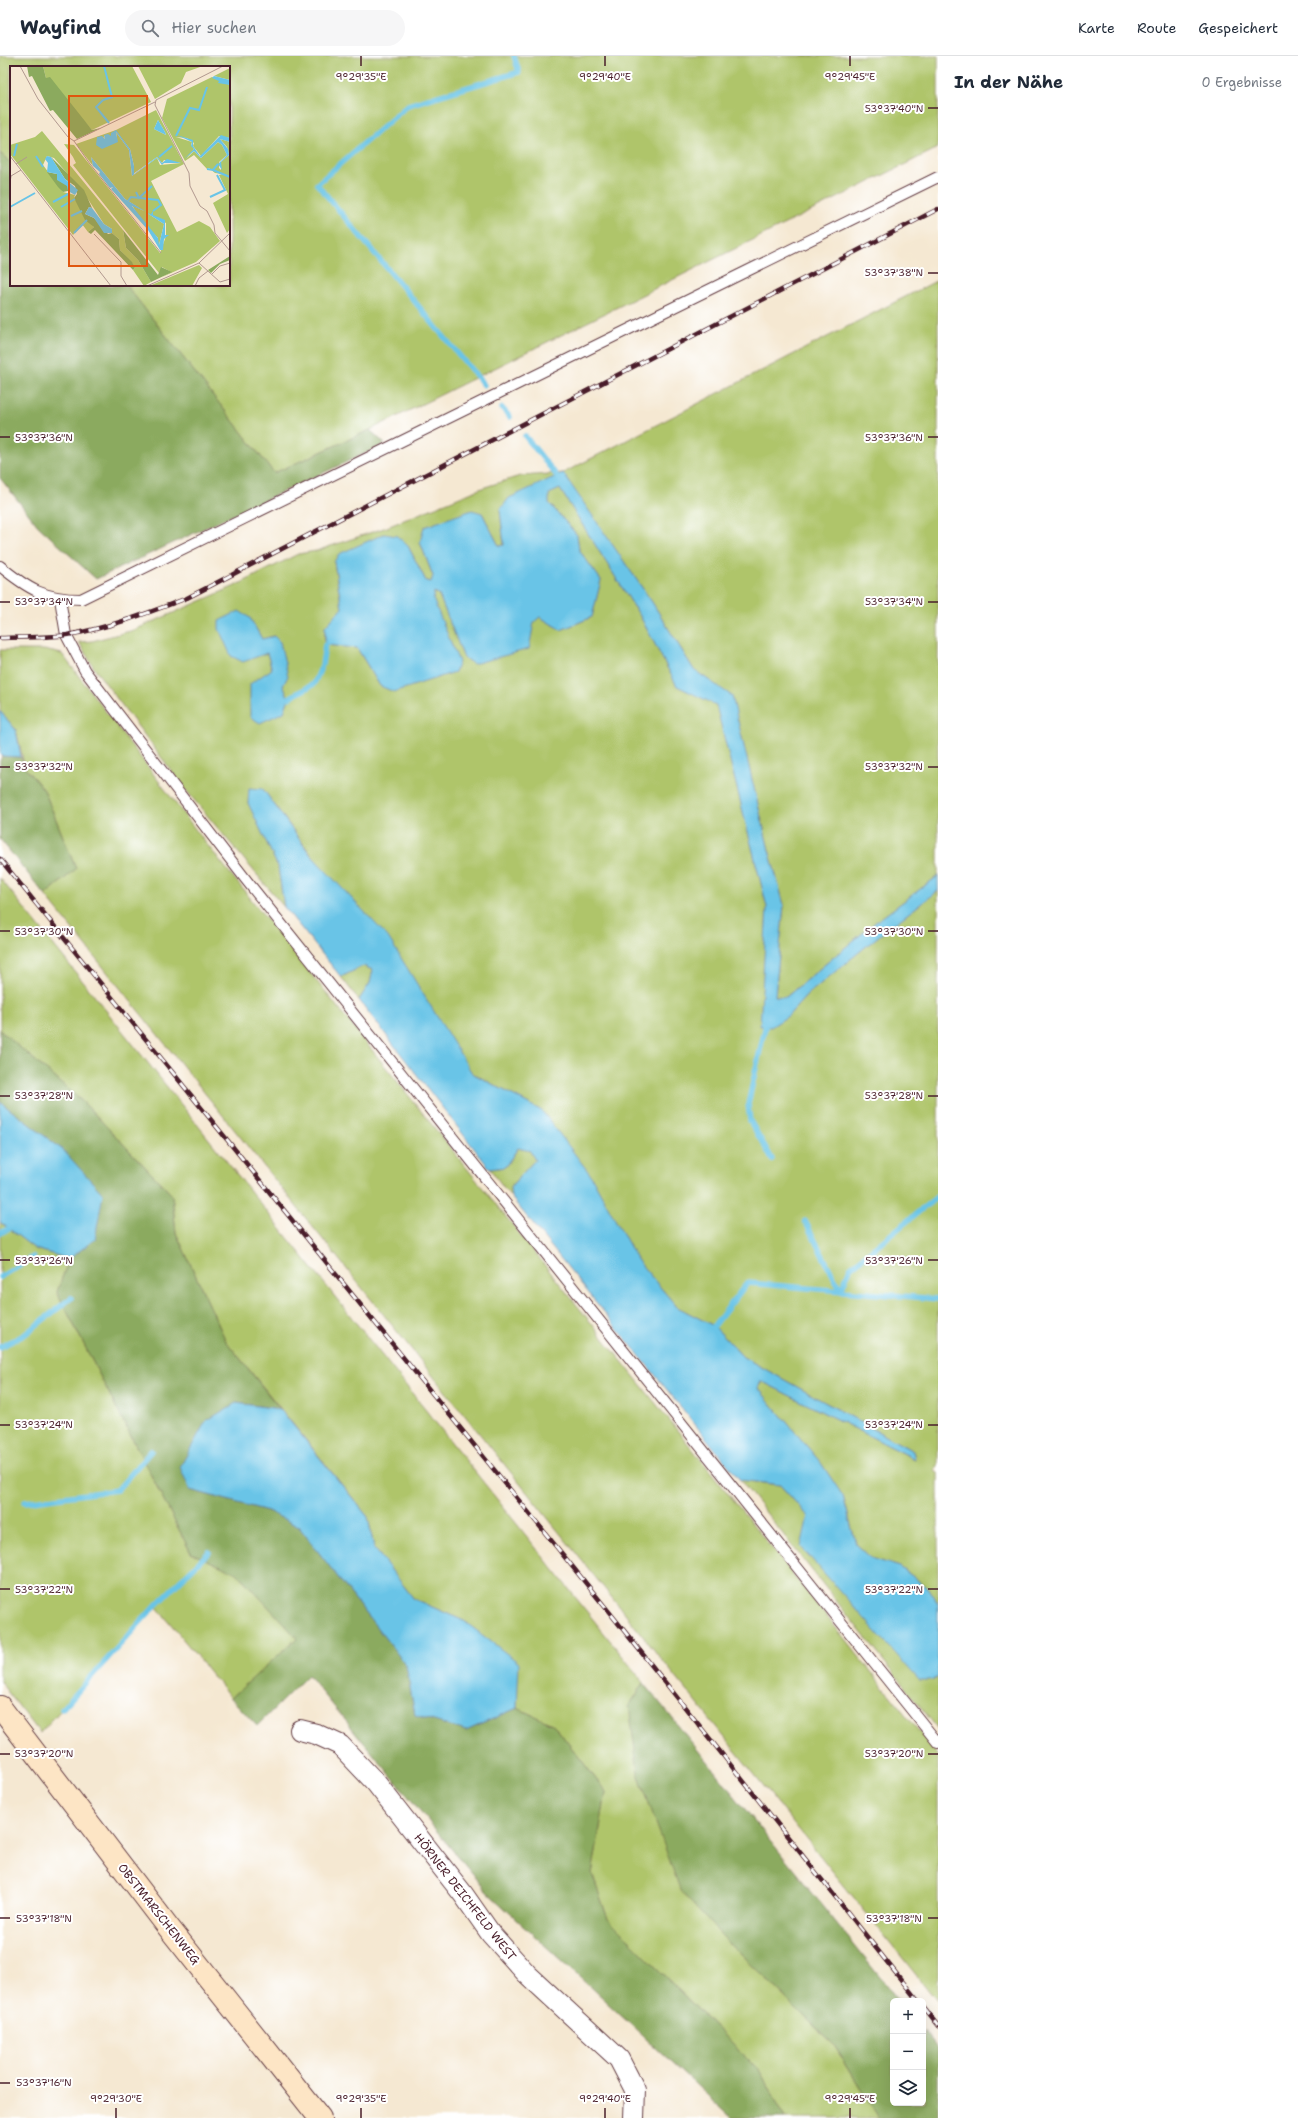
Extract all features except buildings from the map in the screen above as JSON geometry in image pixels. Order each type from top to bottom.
[{"type":"main road","name":"OBSTMARSCHENWEG","points":[[0,1707],[169,1928],[320,2118]]},
{"type":"street","name":"HÖRNER DEICHFELD WEST","points":[[300,1730],[316,1734],[340,1745],[376,1783],[463,1894],[496,1940],[527,1974],[619,2059],[636,2090],[634,2118]]},
{"type":"lane","points":[[0,566],[25,587],[60,599],[81,599],[938,177]]},
{"type":"lane","points":[[60,599],[66,635],[90,677],[266,906],[938,1743]]},
{"type":"green space","points":[[0,56],[938,56],[938,148],[370,430],[274,473],[127,286],[230,286],[230,66],[10,66],[10,162],[0,153]]},
{"type":"green space","points":[[0,153],[10,162],[10,286],[127,286],[274,473],[370,430],[385,444],[96,579],[38,526],[0,478]]},
{"type":"green space","points":[[938,280],[938,876],[877,921],[786,997],[775,996],[784,905],[768,846],[732,697],[694,670],[652,602],[563,474],[500,510],[504,545],[499,546],[482,513],[420,542],[433,576],[431,582],[426,581],[408,546],[334,562],[342,608],[325,627],[323,656],[319,671],[313,683],[301,691],[288,696],[283,686],[280,642],[274,636],[262,639],[250,618],[267,653],[284,712],[289,698],[314,684],[322,665],[325,645],[357,648],[380,686],[433,599],[434,592],[439,595],[464,658],[540,617],[561,630],[592,617],[601,580],[579,550],[577,535],[549,503],[548,494],[560,489],[640,616],[677,686],[716,704],[767,907],[761,1025],[788,1016],[808,994],[886,930],[938,891],[938,1467],[934,1471],[938,1473],[938,1604],[927,1587],[900,1567],[871,1558],[856,1544],[844,1499],[821,1463],[758,1388],[761,1381],[915,1459],[913,1451],[743,1357],[714,1326],[677,1307],[638,1261],[591,1177],[542,1111],[472,1073],[263,789],[248,802],[278,867],[284,907],[185,789],[94,668],[79,642],[92,641],[134,630],[235,586],[298,554],[316,551],[387,527],[482,488],[520,476],[563,473]]},
{"type":"green space","points":[[0,650],[44,650],[62,654],[205,842],[938,1755],[938,2002],[45,895],[76,869],[44,790],[25,768],[16,730],[0,711]]},
{"type":"green space","points":[[2,756],[21,757],[25,768],[44,790],[76,869],[45,895],[0,839],[0,761]]},
{"type":"green space","points":[[0,878],[644,1683],[629,1706],[724,1938],[834,2045],[879,2118],[786,2118],[758,2070],[608,1919],[592,1874],[606,1792],[554,1725],[517,1708],[518,1663],[464,1621],[414,1599],[374,1548],[368,1517],[226,1341],[176,1233],[172,1195],[83,1102],[0,1030]]},
{"type":"green space","points":[[363,966],[373,970],[370,983],[359,1000],[341,977]]},
{"type":"green space","points":[[0,1030],[83,1102],[172,1195],[176,1233],[226,1341],[280,1409],[237,1403],[190,1490],[268,1511],[299,1527],[406,1665],[415,1715],[466,1731],[517,1708],[554,1725],[606,1792],[592,1874],[608,1919],[758,2070],[786,2118],[732,2118],[487,1892],[308,1675],[257,1726],[231,1698],[297,1638],[237,1573],[191,1553],[57,1292],[69,1259],[95,1239],[63,1150],[0,1102]]},
{"type":"green space","points":[[518,1148],[530,1150],[535,1160],[510,1187],[511,1197],[490,1169],[505,1167]]},
{"type":"green space","points":[[0,1222],[35,1249],[69,1259],[57,1292],[191,1553],[237,1573],[298,1638],[231,1698],[156,1606],[40,1733],[0,1682]]},
{"type":"green space","points":[[740,1480],[780,1485],[808,1516],[932,1680],[938,1676],[938,1729]]},
{"type":"green space","points":[[644,1683],[897,1998],[890,1998],[890,2106],[926,2106],[926,2035],[938,2049],[938,2118],[879,2118],[834,2045],[724,1938],[681,1892],[638,1773],[629,1706]]},
{"type":"water","points":[[563,473],[652,602],[694,670],[732,696],[768,846],[784,905],[775,996],[786,997],[877,921],[938,876],[938,891],[886,930],[808,994],[788,1016],[771,1027],[760,1026],[767,907],[716,705],[677,686],[640,616],[560,489],[549,494],[549,503],[577,535],[579,550],[601,580],[592,617],[561,630],[540,617],[534,622],[529,649],[473,664],[464,658],[439,595],[434,592],[433,599],[459,662],[455,672],[394,692],[380,686],[357,648],[325,645],[325,627],[342,608],[334,562],[339,554],[384,534],[397,536],[408,546],[426,581],[431,582],[433,576],[420,542],[424,527],[472,510],[482,513],[499,546],[504,545],[500,510],[509,498]]},
{"type":"water","points":[[239,611],[250,618],[262,639],[274,636],[280,642],[288,676],[283,686],[289,698],[284,712],[260,723],[250,717],[250,684],[272,669],[267,653],[243,662],[231,656],[219,629],[219,621]]},
{"type":"water","points":[[0,711],[16,730],[21,757],[2,756],[0,754]]},
{"type":"water","points":[[249,788],[263,789],[310,854],[388,937],[472,1073],[542,1111],[590,1174],[638,1261],[677,1307],[714,1326],[743,1357],[913,1451],[915,1459],[761,1381],[758,1388],[821,1463],[843,1496],[856,1544],[871,1558],[900,1567],[927,1587],[938,1604],[938,1676],[932,1680],[919,1680],[801,1547],[808,1516],[780,1485],[740,1480],[511,1197],[510,1187],[535,1160],[530,1151],[518,1148],[505,1167],[490,1169],[359,1000],[370,983],[373,970],[363,966],[341,977],[284,907],[278,867],[248,803]]},
{"type":"water","points":[[0,1102],[63,1150],[103,1194],[95,1239],[69,1259],[35,1249],[0,1222]]},
{"type":"water","points":[[236,1403],[280,1409],[368,1517],[374,1548],[414,1599],[464,1621],[519,1663],[517,1708],[466,1731],[415,1715],[406,1665],[299,1527],[268,1511],[190,1490],[180,1467],[206,1421]]},
{"type":"waterway","points":[[484,385],[317,184],[408,105],[519,72],[514,56]]},
{"type":"waterway","points":[[502,408],[510,417]]},
{"type":"waterway","points":[[525,436],[561,481]]},
{"type":"waterway","points":[[289,698],[314,684],[322,665],[325,645]]},
{"type":"waterway","points":[[767,1019],[748,1104],[750,1121],[772,1159]]},
{"type":"waterway","points":[[805,1221],[841,1291],[850,1268],[938,1196]]},
{"type":"waterway","points":[[0,1233],[8,1229]]},
{"type":"waterway","points":[[0,1277],[33,1257]]},
{"type":"waterway","points":[[714,1326],[747,1283],[938,1299]]},
{"type":"waterway","points":[[0,1347],[24,1335],[71,1298]]},
{"type":"waterway","points":[[25,1502],[117,1490],[151,1451]]},
{"type":"waterway","points":[[62,1709],[156,1605],[209,1552]]},
{"type":"railway","points":[[0,638],[50,637],[83,632],[128,620],[187,598],[938,209]]},
{"type":"railway","points":[[0,859],[614,1618],[916,1998]]},
{"type":"railway","points":[[926,2011],[938,2026]]}]
